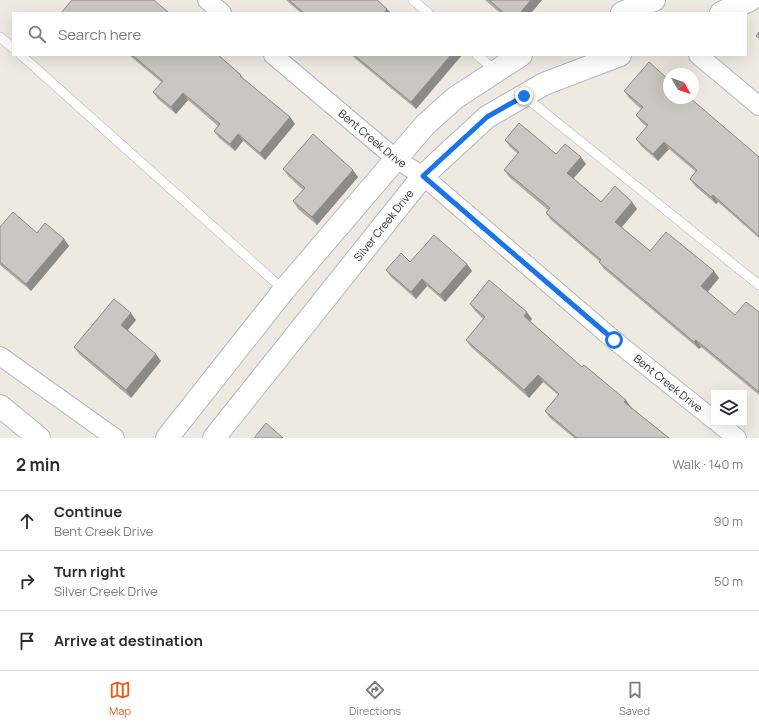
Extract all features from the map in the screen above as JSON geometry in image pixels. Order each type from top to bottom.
[{"type":"street","points":[[207,0],[221,12]]},
{"type":"street","points":[[723,12],[750,0]]},
{"type":"street","name":"Bent Creek Drive","points":[[273,56],[396,158],[423,176],[614,340],[711,418]]},
{"type":"street","points":[[167,438],[284,290],[425,125],[455,98],[519,56]]},
{"type":"street","name":"Silver Creek Drive","points":[[214,438],[423,176],[487,117],[544,84],[617,56]]},
{"type":"street","points":[[699,56],[759,106]]},
{"type":"street","points":[[0,356],[115,438]]},
{"type":"street","points":[[0,406],[39,438]]},
{"type":"street","points":[[722,426],[737,438]]},
{"type":"lane","points":[[413,0],[427,12]]},
{"type":"lane","points":[[0,37],[12,47]]},
{"type":"lane","points":[[22,56],[284,290]]},
{"type":"lane","points":[[478,56],[496,71]]},
{"type":"lane","points":[[524,96],[759,285]]},
{"type":"building","points":[[72,0],[154,0],[168,12],[62,12]]},
{"type":"building","points":[[289,0],[377,0],[387,9],[385,12],[303,12]]},
{"type":"building","points":[[489,0],[531,0],[521,12],[503,12]]},
{"type":"building","points":[[133,56],[219,56],[241,75],[240,76],[290,117],[260,153],[238,134],[230,144],[214,131],[220,124],[183,93],[171,107],[153,92],[163,81]]},
{"type":"building","points":[[355,56],[450,56],[411,102]]},
{"type":"building","points":[[649,62],[663,75],[663,104],[697,104],[759,157],[759,236],[713,195],[711,197],[690,179],[697,170],[664,142],[653,154],[636,139],[648,125],[636,115],[643,107],[624,91]]},
{"type":"building","points":[[519,123],[556,154],[565,144],[581,157],[567,173],[601,202],[615,186],[632,202],[615,222],[650,251],[666,232],[714,271],[701,286],[735,315],[746,302],[759,312],[759,392],[696,340],[694,342],[599,262],[601,260],[546,213],[550,208],[504,170],[519,152],[505,140]]},
{"type":"building","points":[[313,134],[353,170],[312,217],[293,201],[305,188],[283,169]]},
{"type":"building","points":[[13,212],[37,233],[45,223],[64,239],[26,284],[0,262],[0,227]]},
{"type":"building","points":[[434,235],[467,264],[440,295],[422,279],[411,292],[386,270],[401,253],[410,262]]},
{"type":"building","points":[[489,280],[527,312],[524,316],[582,367],[584,365],[626,400],[624,402],[669,438],[577,438],[545,411],[559,394],[538,375],[524,390],[466,340],[485,317],[470,304]]},
{"type":"building","points":[[114,299],[131,313],[121,325],[156,354],[126,390],[74,347]]},
{"type":"building","points":[[266,423],[283,438],[254,438]]},
{"type":"route","points":[[524,96],[487,117],[423,176],[614,340]]}]
